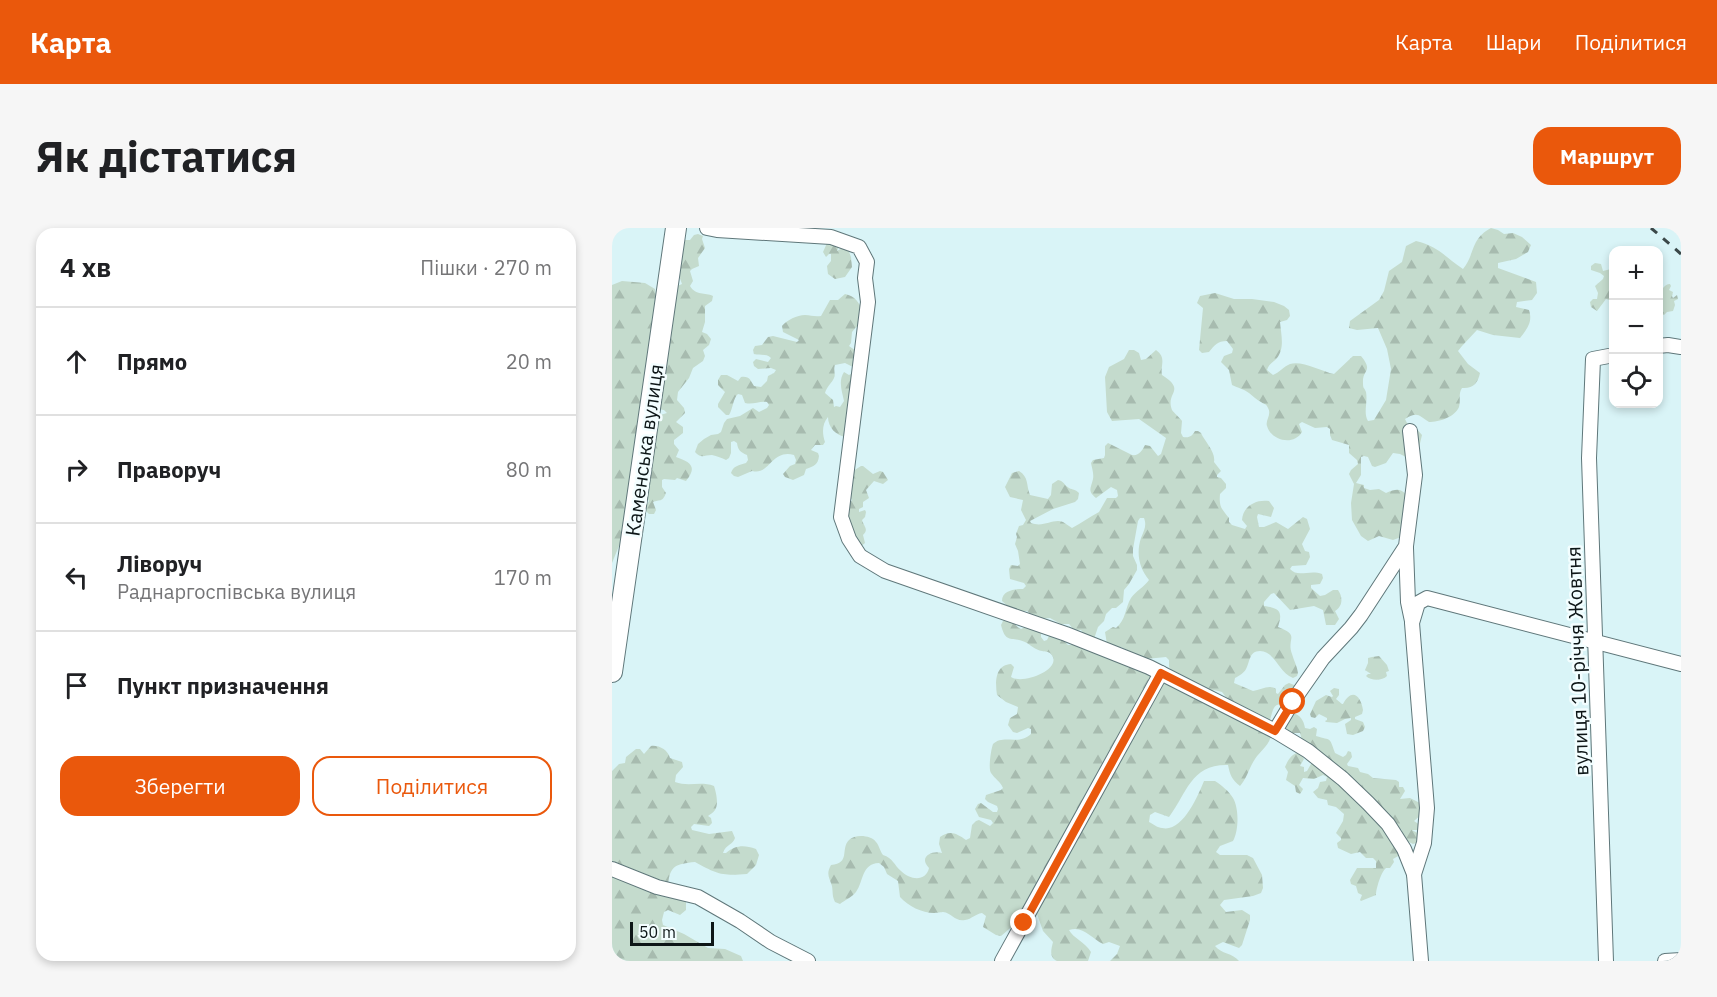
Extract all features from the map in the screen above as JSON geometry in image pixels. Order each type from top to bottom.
[{"type":"street","name":"Каменська вулиця","points":[[612,672],[676,228]]},
{"type":"street","points":[[707,228],[831,237],[859,247],[867,262],[868,302],[841,516],[849,539],[860,556],[885,571],[1066,634],[1161,673],[1275,731],[1308,751],[1368,802],[1388,824],[1404,849],[1414,874],[1421,961]]},
{"type":"street","points":[[1663,346],[1681,347]]},
{"type":"street","name":"вулиця 10-річчя Жовтня","points":[[1606,961],[1589,458],[1593,359],[1609,356]]},
{"type":"street","points":[[1410,431],[1415,475],[1406,546],[1408,602],[1412,622],[1427,808],[1424,843],[1414,874]]},
{"type":"street","points":[[1275,731],[1323,658],[1361,615],[1406,546]]},
{"type":"street","points":[[1412,622],[1418,603],[1427,598],[1681,664]]},
{"type":"street","points":[[1002,961],[1161,673]]},
{"type":"street","points":[[612,869],[657,886],[698,897],[771,942],[808,961]]},
{"type":"street","points":[[1665,961],[1681,960]]},
{"type":"green space","points":[[1491,228],[1504,234],[1513,233],[1531,245],[1528,252],[1516,259],[1498,263],[1498,268],[1536,282],[1537,293],[1532,300],[1517,302],[1516,307],[1529,310],[1529,325],[1520,338],[1493,335],[1477,330],[1462,346],[1458,351],[1468,364],[1480,373],[1478,380],[1472,386],[1462,388],[1459,407],[1450,416],[1433,422],[1416,415],[1405,419],[1422,435],[1417,456],[1410,459],[1393,453],[1386,463],[1375,467],[1372,466],[1368,457],[1361,457],[1361,475],[1356,483],[1370,490],[1379,489],[1386,493],[1401,490],[1413,502],[1404,536],[1393,540],[1379,536],[1368,541],[1361,536],[1352,520],[1351,503],[1354,484],[1349,474],[1358,464],[1349,453],[1349,445],[1332,440],[1330,429],[1327,427],[1315,428],[1302,422],[1299,424],[1302,432],[1294,439],[1283,440],[1273,435],[1267,426],[1269,411],[1267,405],[1232,385],[1229,370],[1221,362],[1224,356],[1232,353],[1233,349],[1227,341],[1218,343],[1209,352],[1202,353],[1199,350],[1203,308],[1197,303],[1200,296],[1215,293],[1234,299],[1274,302],[1289,310],[1290,316],[1287,320],[1280,322],[1281,350],[1267,370],[1273,375],[1295,363],[1334,374],[1353,356],[1361,356],[1367,365],[1363,378],[1363,387],[1366,392],[1366,414],[1368,421],[1374,420],[1386,400],[1391,369],[1387,349],[1378,328],[1357,330],[1349,328],[1350,321],[1379,300],[1389,271],[1402,262],[1406,246],[1416,241],[1424,243],[1463,269],[1479,237]]},
{"type":"green space","points":[[698,234],[703,236],[705,248],[698,258],[699,266],[690,271],[693,281],[690,286],[698,293],[713,296],[712,301],[705,306],[705,322],[702,332],[711,339],[709,345],[703,350],[705,356],[703,361],[693,368],[689,378],[678,392],[677,400],[685,413],[676,422],[683,427],[683,433],[674,440],[679,450],[676,457],[691,465],[692,468],[686,481],[677,478],[662,480],[665,496],[653,502],[656,510],[654,514],[649,514],[643,508],[649,501],[646,496],[657,416],[667,413],[658,409],[675,287],[682,284],[678,273],[684,240],[690,240]]},
{"type":"green space","points":[[827,243],[839,246],[837,251],[842,248],[848,249],[852,267],[845,277],[835,279],[828,274],[827,266],[831,261],[831,254],[826,257],[823,252]]},
{"type":"green space","points":[[1595,263],[1601,264],[1603,271],[1609,270],[1609,300],[1606,299],[1597,311],[1591,307],[1590,302],[1597,299],[1598,293],[1595,286],[1604,276],[1591,270],[1591,266]]},
{"type":"green space","points":[[622,281],[645,283],[655,289],[657,304],[631,490],[621,541],[612,563],[612,285]]},
{"type":"green space","points":[[1670,284],[1669,290],[1673,292],[1673,298],[1677,295],[1678,299],[1674,301],[1673,311],[1664,315],[1663,288]]},
{"type":"green space","points":[[845,294],[856,300],[863,312],[858,325],[852,332],[849,346],[859,353],[855,368],[845,363],[835,365],[834,378],[825,393],[833,400],[834,407],[840,407],[844,401],[841,386],[842,375],[844,372],[849,375],[853,373],[846,437],[833,430],[828,417],[823,429],[825,442],[823,445],[815,445],[811,450],[818,453],[817,463],[806,469],[804,475],[793,480],[783,474],[795,464],[794,455],[780,456],[763,470],[752,471],[738,477],[731,473],[733,469],[748,460],[747,455],[734,441],[731,442],[731,453],[726,460],[712,455],[697,454],[695,452],[698,444],[711,435],[721,432],[727,419],[740,416],[753,408],[759,412],[769,405],[767,402],[745,403],[742,395],[738,394],[729,415],[726,415],[718,407],[725,392],[718,385],[721,375],[727,375],[738,381],[741,377],[746,377],[754,386],[761,387],[767,381],[768,376],[776,370],[758,369],[754,366],[753,362],[756,359],[768,362],[771,358],[754,354],[755,346],[762,345],[768,337],[773,336],[797,342],[799,340],[783,332],[784,324],[799,316],[821,316],[830,300],[838,300]]},
{"type":"green space","points":[[1129,350],[1139,353],[1141,360],[1146,359],[1156,350],[1161,356],[1162,375],[1174,388],[1171,399],[1172,410],[1182,421],[1183,437],[1190,436],[1195,431],[1201,433],[1212,451],[1214,462],[1221,471],[1217,477],[1226,484],[1226,488],[1220,494],[1220,505],[1229,518],[1229,522],[1245,529],[1247,526],[1242,520],[1245,511],[1251,504],[1264,501],[1269,501],[1274,508],[1271,517],[1258,514],[1259,527],[1276,522],[1288,529],[1303,517],[1307,519],[1310,529],[1302,544],[1310,557],[1306,565],[1292,566],[1290,569],[1297,573],[1322,574],[1320,584],[1311,585],[1311,588],[1320,596],[1338,590],[1341,596],[1341,604],[1335,611],[1339,619],[1335,625],[1326,625],[1323,610],[1314,606],[1290,610],[1274,593],[1264,602],[1264,606],[1274,608],[1279,612],[1278,627],[1291,635],[1291,649],[1298,670],[1297,676],[1293,678],[1288,675],[1270,655],[1256,651],[1245,670],[1235,678],[1234,683],[1253,691],[1273,688],[1278,694],[1289,683],[1298,689],[1293,706],[1281,704],[1275,706],[1269,723],[1228,700],[1222,692],[1214,690],[1208,693],[1172,671],[1166,657],[1146,659],[1121,647],[1116,648],[1107,644],[1105,632],[1119,625],[1131,598],[1149,580],[1139,560],[1139,544],[1145,526],[1144,518],[1138,521],[1133,549],[1137,570],[1124,590],[1123,602],[1106,614],[1094,639],[1081,630],[1074,630],[1069,624],[1061,624],[1050,618],[1036,619],[1027,611],[1013,611],[1002,601],[1007,592],[1023,589],[1026,586],[1024,583],[1010,579],[1011,565],[1020,564],[1015,544],[1016,534],[1019,526],[1023,525],[1026,520],[1021,510],[1023,500],[1010,497],[1005,487],[1012,473],[1019,471],[1024,476],[1030,495],[1048,499],[1051,495],[1052,484],[1058,480],[1079,493],[1075,502],[1053,509],[1030,521],[1040,524],[1059,521],[1072,528],[1099,512],[1107,498],[1118,496],[1117,490],[1111,487],[1096,498],[1091,491],[1093,471],[1091,463],[1093,460],[1104,458],[1105,446],[1108,443],[1132,455],[1138,454],[1145,445],[1150,446],[1158,456],[1161,454],[1166,438],[1139,419],[1112,421],[1107,412],[1105,377],[1109,367],[1124,359]]},
{"type":"green space","points":[[861,466],[873,474],[883,472],[888,480],[883,484],[874,481],[866,490],[869,498],[859,509],[859,512],[865,510],[866,512],[862,520],[866,529],[863,535],[865,543],[860,547],[845,519],[848,502],[852,500],[849,496],[850,473]]},
{"type":"green space","points":[[1009,620],[1021,629],[1030,625],[1041,632],[1044,641],[1049,636],[1057,637],[1068,645],[1078,645],[1148,671],[1151,679],[1157,684],[1167,683],[1271,734],[1269,741],[1255,759],[1240,786],[1232,777],[1228,765],[1206,769],[1191,782],[1169,817],[1155,812],[1150,815],[1149,822],[1162,828],[1176,825],[1188,812],[1204,781],[1215,781],[1233,798],[1237,813],[1235,836],[1233,841],[1220,846],[1216,852],[1220,855],[1247,855],[1253,858],[1262,875],[1263,888],[1261,893],[1224,900],[1220,905],[1226,912],[1242,910],[1250,915],[1242,945],[1239,948],[1223,942],[1215,946],[1239,961],[1110,961],[1117,954],[1120,946],[1109,942],[1103,944],[1083,931],[1074,929],[1069,930],[1091,952],[1088,961],[1057,961],[1052,955],[1053,942],[1043,931],[1037,914],[1022,919],[1001,936],[996,935],[983,927],[986,916],[982,913],[962,920],[943,912],[929,913],[911,906],[900,897],[898,881],[887,874],[879,863],[869,866],[854,894],[840,904],[835,902],[828,876],[829,871],[831,865],[841,862],[846,844],[852,838],[863,836],[871,838],[877,843],[883,855],[901,871],[917,878],[927,873],[929,868],[925,861],[928,855],[942,853],[939,844],[940,837],[953,833],[966,840],[970,838],[972,825],[976,821],[979,820],[990,826],[993,823],[991,820],[979,817],[975,809],[981,803],[993,812],[997,812],[998,809],[985,799],[986,795],[1003,788],[990,771],[993,744],[1002,740],[1021,739],[1031,734],[1031,729],[1028,728],[1017,733],[1013,732],[1008,725],[1010,718],[1017,714],[1018,707],[997,695],[997,675],[1002,667],[1011,664],[1014,667],[1011,677],[1024,679],[1032,677],[1047,670],[1054,660],[1049,652],[1037,650],[1025,642],[1007,637],[1001,625],[1003,621]]},
{"type":"green space","points":[[1379,656],[1387,665],[1389,671],[1386,672],[1387,676],[1379,680],[1368,678],[1366,676],[1371,674],[1365,670],[1368,658]]},
{"type":"green space","points":[[1334,688],[1339,689],[1336,699],[1342,704],[1350,696],[1358,697],[1363,710],[1362,714],[1355,719],[1363,722],[1365,727],[1363,731],[1353,735],[1347,734],[1345,724],[1351,718],[1337,723],[1326,722],[1327,718],[1319,714],[1315,718],[1311,717],[1310,714],[1316,701],[1326,695],[1332,697],[1330,691]]},
{"type":"green space","points":[[1292,713],[1301,718],[1305,728],[1314,727],[1317,729],[1316,736],[1329,740],[1335,753],[1343,757],[1348,751],[1351,752],[1352,757],[1348,766],[1358,768],[1360,772],[1373,778],[1396,780],[1399,782],[1399,787],[1403,787],[1405,791],[1400,799],[1410,798],[1420,803],[1422,814],[1414,821],[1420,825],[1419,830],[1412,830],[1419,834],[1416,843],[1405,842],[1401,829],[1398,833],[1388,834],[1388,838],[1400,855],[1393,859],[1394,862],[1390,868],[1386,868],[1382,873],[1376,895],[1361,901],[1362,895],[1358,893],[1356,886],[1351,884],[1350,880],[1357,868],[1376,868],[1376,861],[1373,858],[1366,858],[1360,852],[1351,854],[1338,848],[1337,843],[1341,838],[1336,833],[1344,814],[1336,807],[1328,805],[1327,800],[1318,798],[1313,792],[1318,788],[1320,782],[1326,781],[1327,777],[1323,775],[1314,779],[1303,778],[1299,785],[1303,789],[1300,794],[1296,792],[1295,786],[1286,780],[1287,762],[1300,752],[1304,759],[1300,766],[1304,767],[1304,772],[1315,762],[1336,782],[1334,762],[1302,740],[1300,733],[1292,733],[1284,727]]},
{"type":"green space","points":[[651,746],[663,749],[670,758],[682,762],[683,767],[676,775],[675,782],[714,786],[717,805],[708,816],[712,823],[709,826],[694,824],[691,827],[692,830],[709,834],[732,831],[735,838],[723,853],[744,846],[756,849],[759,855],[756,865],[747,874],[720,873],[695,862],[672,869],[668,885],[686,902],[686,910],[680,915],[668,910],[664,912],[663,925],[708,948],[725,949],[741,956],[743,961],[612,961],[612,771],[619,764],[625,763],[626,757],[636,749],[640,749],[644,754]]},
{"type":"railway","points":[[1651,228],[1681,254]]},
{"type":"route","points":[[1024,923],[1161,673],[1275,731],[1293,702]]}]
